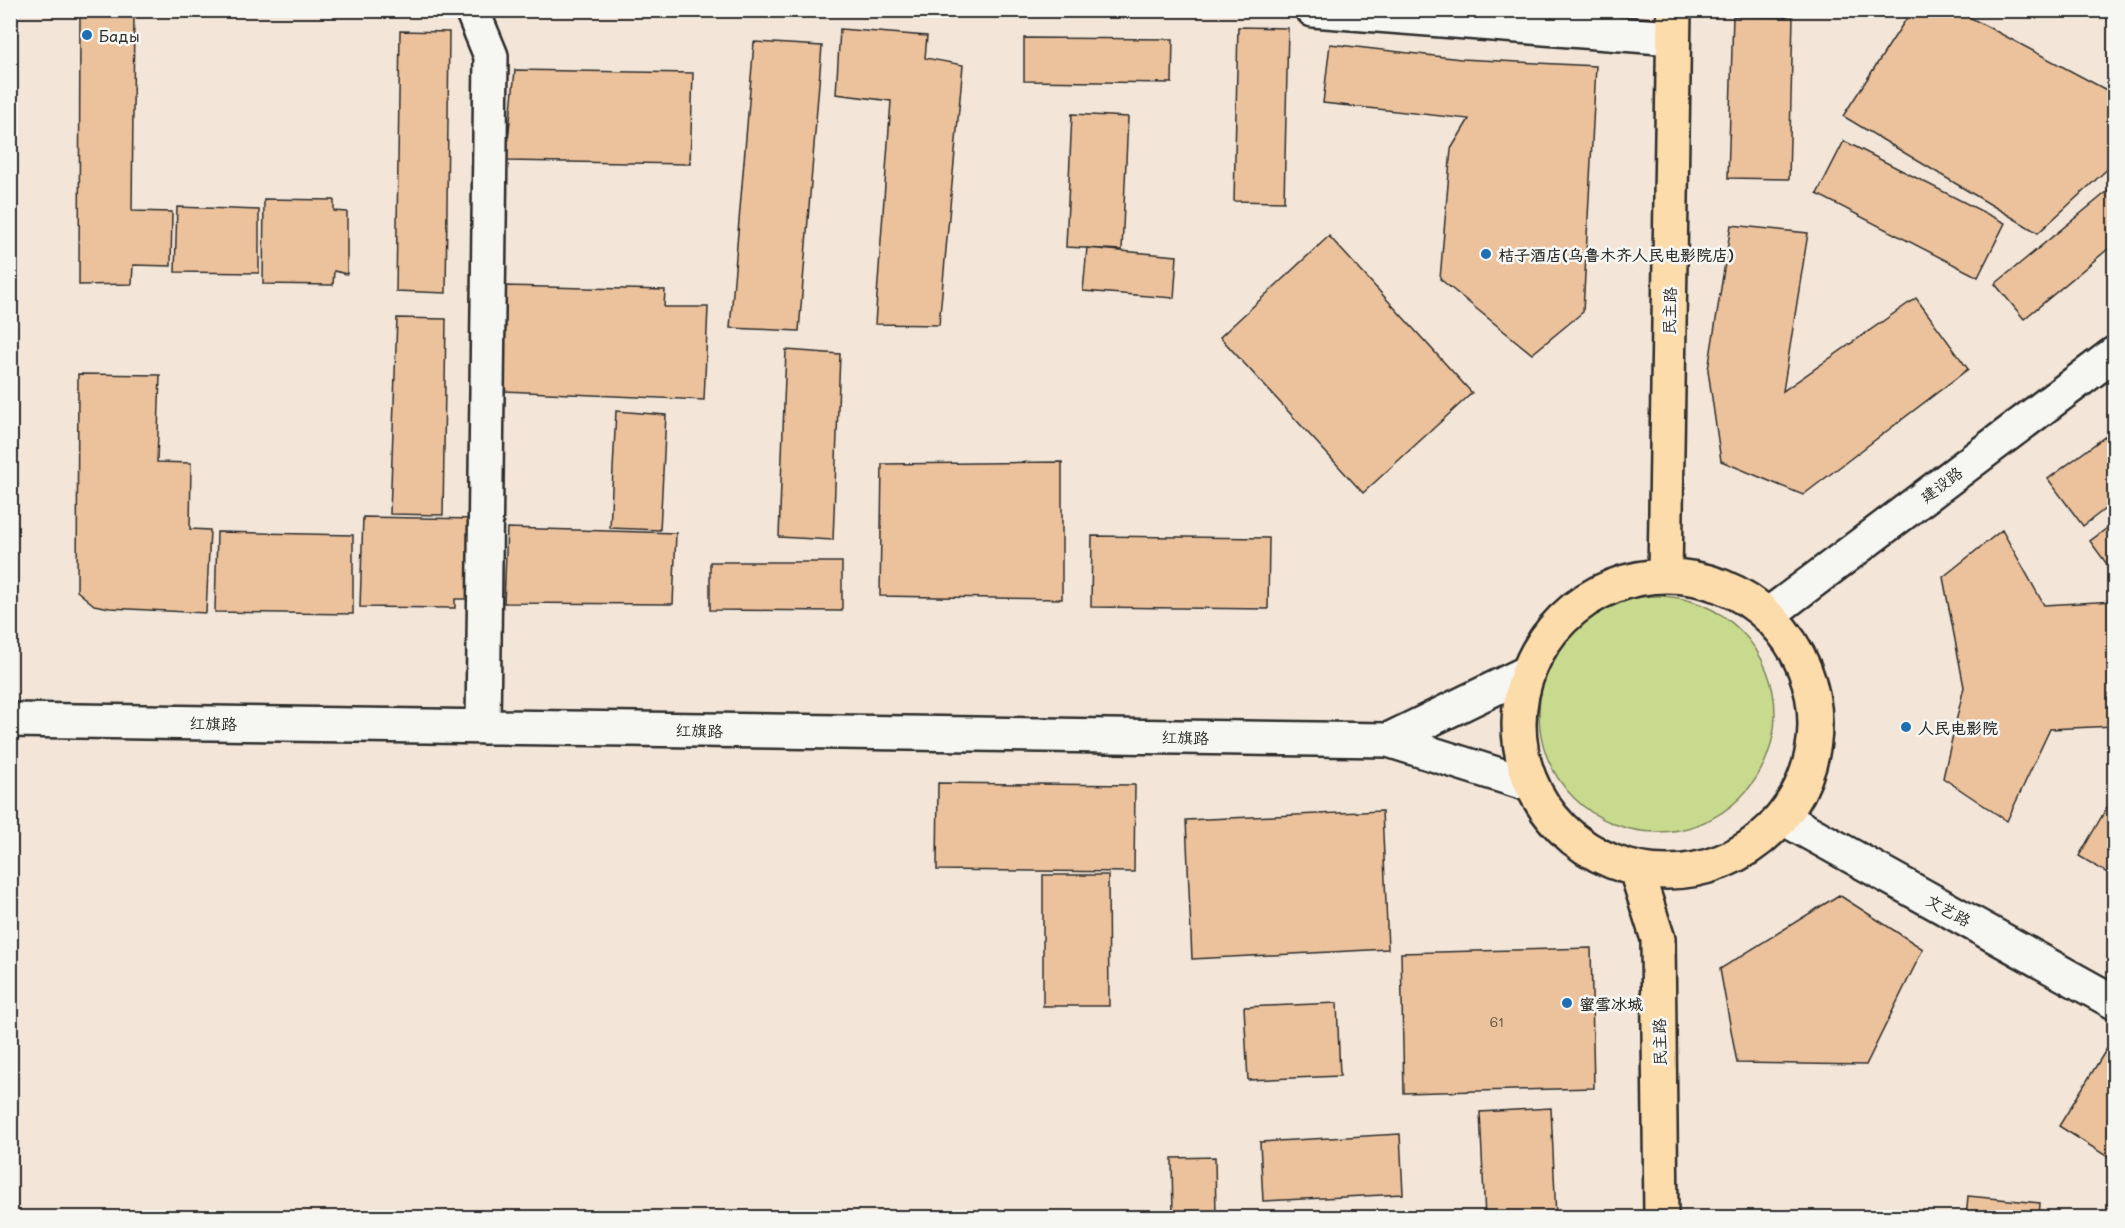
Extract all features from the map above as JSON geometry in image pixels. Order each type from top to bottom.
[{"type":"main road","name":"民主路","points":[[1665,575],[1674,24]]},
{"type":"main road","points":[[1665,575],[1703,579],[1738,593],[1768,615],[1796,650],[1800,660],[1812,691],[1816,736],[1805,780],[1783,818],[1753,846],[1717,865],[1677,873],[1636,870],[1593,853],[1556,824],[1531,785],[1520,748],[1519,710],[1528,672],[1549,633],[1581,602],[1622,582],[1665,575]]},
{"type":"main road","name":"民主路","points":[[1636,870],[1658,939],[1661,1218]]},
{"type":"street","points":[[472,10],[491,56],[483,727]]},
{"type":"street","points":[[1313,10],[1674,24]]},
{"type":"street","name":"建设路","points":[[1768,615],[2115,354]]},
{"type":"street","points":[[1388,740],[1528,672]]},
{"type":"street","name":"红旗路","points":[[10,720],[1388,740]]},
{"type":"street","points":[[1388,740],[1531,785]]},
{"type":"street","name":"文艺路","points":[[1783,818],[2115,1002]]},
{"type":"green space","points":[[1657,596],[1680,598],[1713,610],[1732,623],[1748,639],[1761,658],[1770,680],[1775,714],[1773,737],[1761,770],[1748,789],[1732,805],[1713,818],[1691,827],[1657,832],[1634,830],[1601,818],[1582,805],[1566,789],[1553,770],[1544,748],[1539,714],[1541,691],[1553,658],[1566,639],[1582,623],[1601,610],[1623,601]]},
{"type":"building","points":[[1912,10],[1956,10],[2114,94],[2114,163],[2038,233],[1843,116]]},
{"type":"building","points":[[80,13],[134,14],[132,211],[172,212],[171,266],[133,265],[132,284],[79,285]]},
{"type":"building","points":[[1733,16],[1793,17],[1789,179],[1728,178]]},
{"type":"building","points":[[1238,27],[1288,28],[1284,202],[1234,201]]},
{"type":"building","points":[[840,29],[927,36],[925,58],[963,65],[939,325],[875,324],[891,101],[836,94]]},
{"type":"building","points":[[400,31],[449,32],[446,293],[396,291]]},
{"type":"building","points":[[1024,38],[1173,39],[1172,83],[1024,81]]},
{"type":"building","points":[[754,42],[822,46],[799,331],[730,328]]},
{"type":"building","points":[[1330,44],[1461,59],[1596,66],[1583,312],[1532,354],[1440,279],[1451,149],[1469,119],[1323,103]]},
{"type":"building","points":[[515,70],[693,73],[690,164],[506,161]]},
{"type":"building","points":[[1072,114],[1128,117],[1122,250],[1066,247]]},
{"type":"building","points":[[1844,141],[2005,223],[1978,277],[1817,194]]},
{"type":"building","points":[[2114,186],[2114,244],[2024,319],[1995,284]]},
{"type":"building","points":[[264,199],[334,200],[334,211],[347,212],[347,274],[334,271],[333,285],[263,284]]},
{"type":"building","points":[[177,207],[259,210],[259,273],[175,272]]},
{"type":"building","points":[[1731,225],[1808,233],[1783,391],[1916,298],[1968,369],[1803,495],[1721,461],[1708,370]]},
{"type":"building","points":[[1329,236],[1472,393],[1363,493],[1220,337]]},
{"type":"building","points":[[1087,248],[1177,256],[1174,298],[1083,291]]},
{"type":"building","points":[[505,286],[665,290],[664,307],[708,307],[704,400],[504,391]]},
{"type":"building","points":[[397,318],[446,319],[443,515],[390,514]]},
{"type":"building","points":[[786,350],[840,354],[833,540],[779,537]]},
{"type":"building","points":[[78,374],[160,375],[157,462],[191,463],[190,529],[210,530],[206,613],[110,608],[94,605],[77,591]]},
{"type":"building","points":[[616,411],[666,415],[660,530],[610,528]]},
{"type":"building","points":[[2114,430],[2114,502],[2083,526],[2048,479]]},
{"type":"building","points":[[1062,462],[1062,599],[880,596],[882,464]]},
{"type":"building","points":[[363,517],[476,519],[473,599],[455,599],[455,608],[360,607]]},
{"type":"building","points":[[2114,523],[2114,574],[2090,541]]},
{"type":"building","points":[[507,528],[676,533],[673,604],[504,603]]},
{"type":"building","points":[[2002,530],[2044,605],[2114,601],[2114,726],[2050,729],[2007,821],[1943,778],[1964,687],[1943,577]]},
{"type":"building","points":[[217,532],[353,535],[353,614],[215,612]]},
{"type":"building","points":[[1092,536],[1269,538],[1268,609],[1091,607]]},
{"type":"building","points":[[710,562],[842,562],[842,611],[710,610]]},
{"type":"building","points":[[938,783],[1135,785],[1134,872],[937,870]]},
{"type":"building","points":[[2114,795],[2114,877],[2079,856]]},
{"type":"building","points":[[1382,811],[1388,949],[1192,959],[1186,820]]},
{"type":"building","points":[[1043,875],[1108,875],[1109,1006],[1043,1006]]},
{"type":"building","points":[[1839,895],[1923,949],[1866,1065],[1737,1063],[1720,969]]},
{"type":"building","points":[[1591,948],[1594,1088],[1404,1093],[1401,953]]},
{"type":"building","points":[[1337,1003],[1340,1076],[1248,1080],[1244,1007]]},
{"type":"building","points":[[2114,1037],[2114,1161],[2059,1126]]},
{"type":"building","points":[[1551,1108],[1556,1218],[1485,1218],[1480,1112]]},
{"type":"building","points":[[1400,1134],[1403,1194],[1263,1201],[1260,1142]]},
{"type":"building","points":[[1215,1157],[1216,1218],[1173,1218],[1172,1158]]},
{"type":"building","points":[[1968,1196],[2040,1203],[2039,1218],[1966,1218]]},
{"type":"place","name":"Бады","points":[[87,35]]},
{"type":"place","name":"桔子酒店(乌鲁木齐人民电影院店)","points":[[1486,254]]},
{"type":"place","name":"人民电影院","points":[[1906,727]]},
{"type":"place","name":"蜜雪冰城","points":[[1567,1003]]}]
